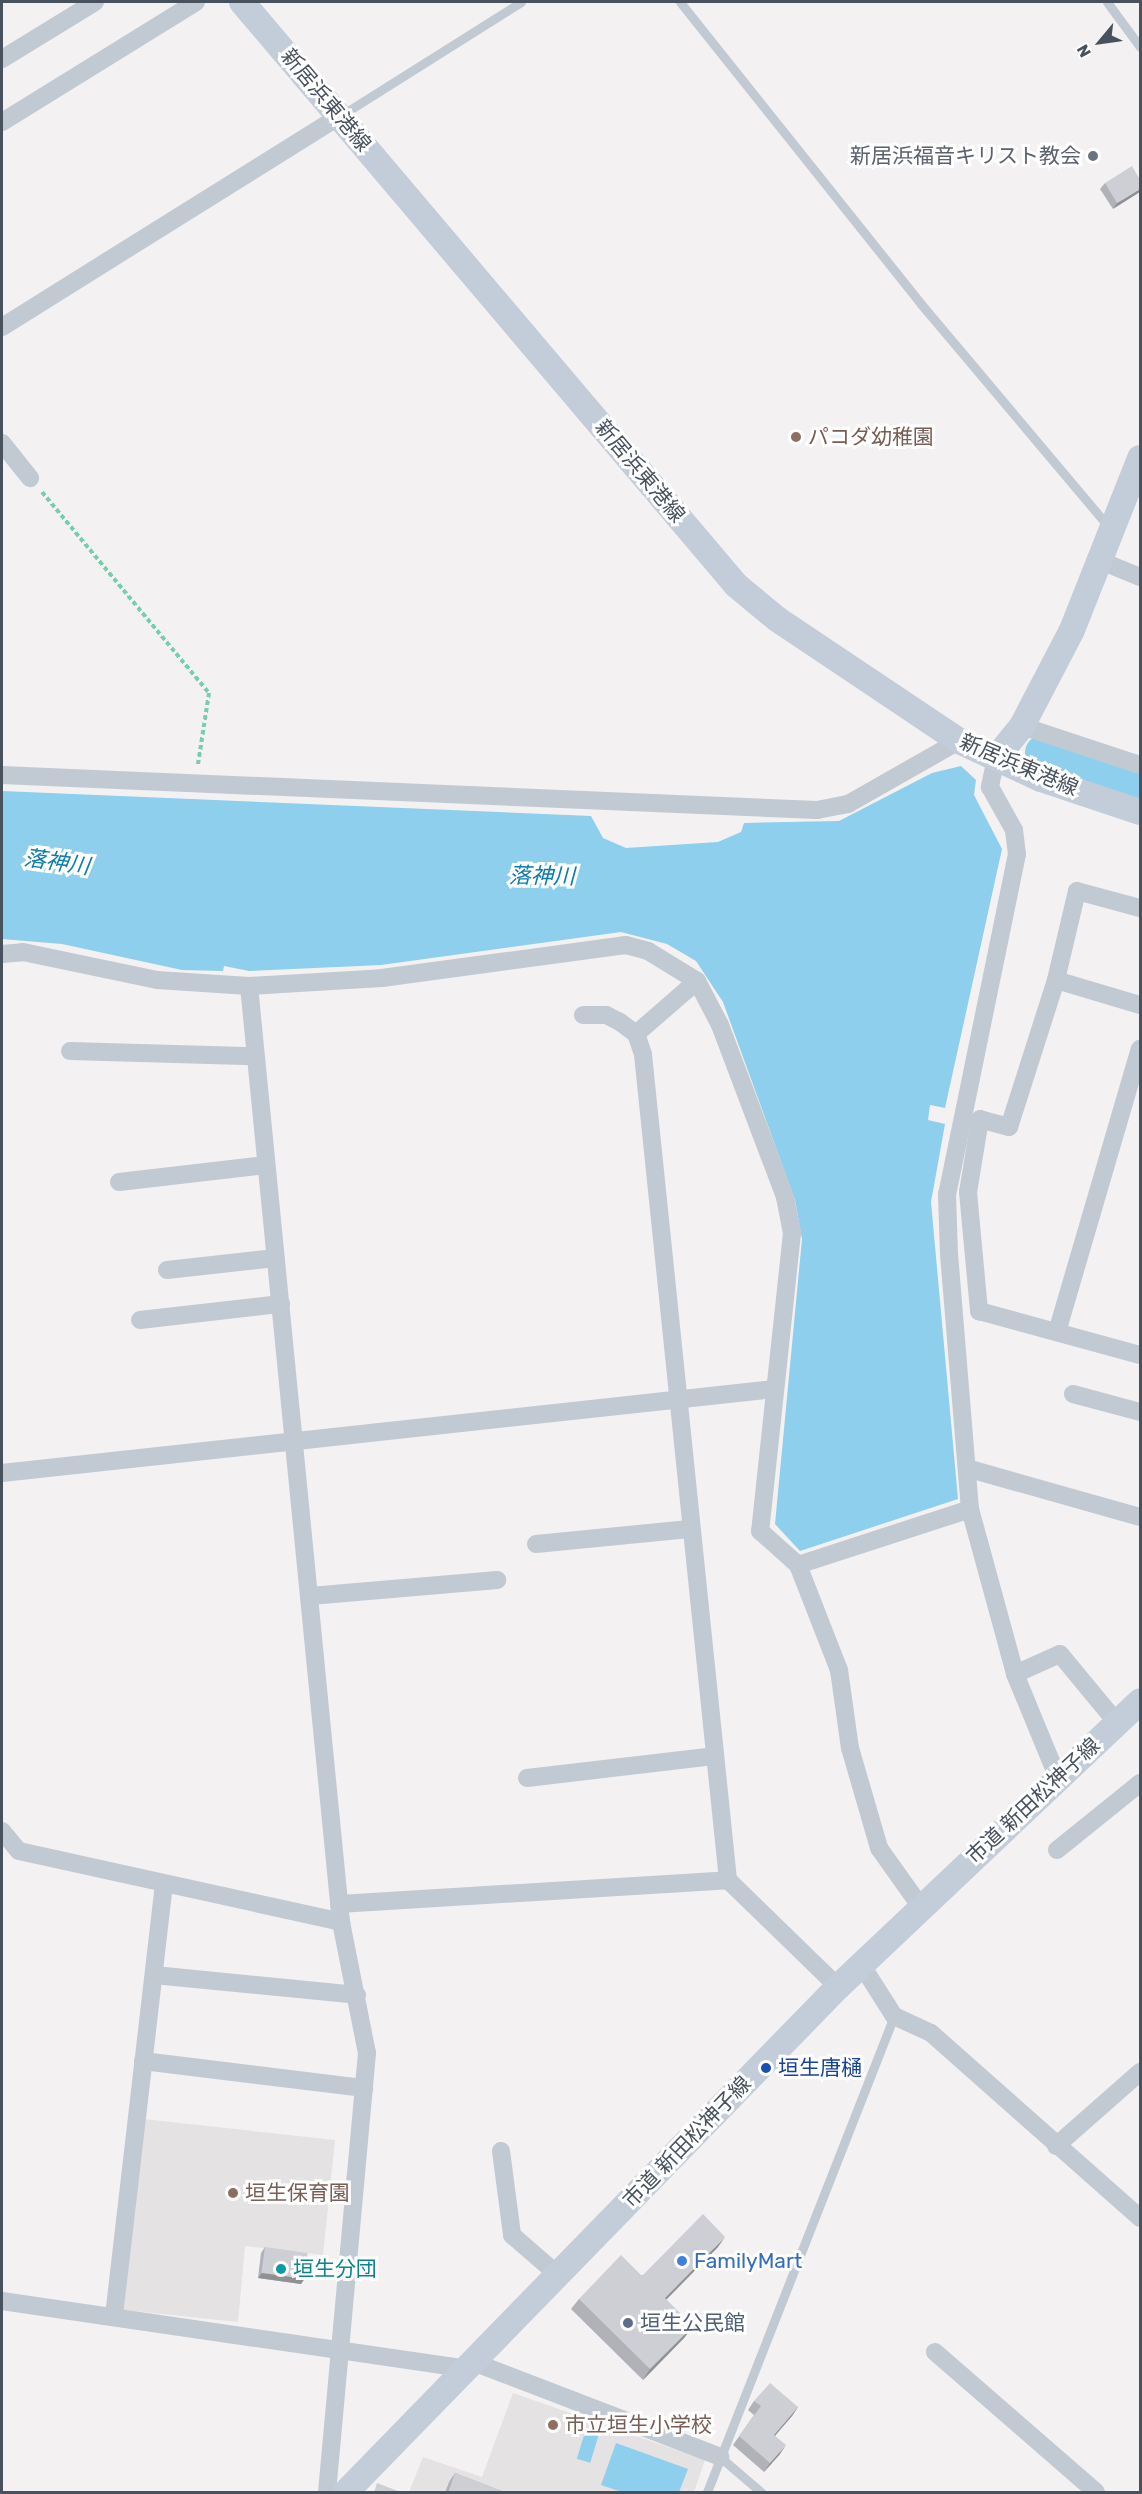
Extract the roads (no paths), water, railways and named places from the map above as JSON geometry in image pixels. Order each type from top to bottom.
[{"type":"street","points":[[2,59],[95,2]]},
{"type":"street","points":[[2,122],[196,2]]},
{"type":"street","name":"新居浜東港線","points":[[242,2],[736,585],[777,620],[959,741],[996,758],[1140,812]]},
{"type":"street","points":[[2,327],[340,116]]},
{"type":"street","points":[[2,443],[30,478]]},
{"type":"street","points":[[1057,1776],[1015,1674],[970,1509],[970,1469],[947,1194],[1017,854],[1014,830],[990,787],[996,758],[1022,726],[1072,630],[1109,526],[1140,458]]},
{"type":"street","points":[[1096,559],[1140,577]]},
{"type":"street","points":[[1022,726],[1140,765]]},
{"type":"street","points":[[2,775],[817,810],[848,804],[959,741]]},
{"type":"street","points":[[1140,908],[1077,891],[1056,980],[1009,1127],[980,1119],[968,1192],[979,1311],[1140,1355]]},
{"type":"street","points":[[2,954],[23,952],[157,980],[249,986],[382,978],[626,945],[648,951],[697,981],[720,1025],[773,1161],[792,1233],[760,1531],[798,1565],[839,1670],[850,1748],[879,1848],[921,1907]]},
{"type":"street","points":[[1056,980],[1140,1005]]},
{"type":"street","points":[[636,1034],[697,981]]},
{"type":"street","points":[[249,986],[254,1056],[296,1442],[340,1913],[367,2053],[342,2349],[327,2493]]},
{"type":"street","points":[[583,1015],[606,1015],[636,1034],[643,1054],[689,1529],[728,1880],[838,1987]]},
{"type":"street","points":[[1057,1332],[1140,1049]]},
{"type":"street","points":[[70,1051],[254,1056]]},
{"type":"street","points":[[119,1182],[266,1165]]},
{"type":"street","points":[[167,1270],[276,1258]]},
{"type":"street","points":[[140,1320],[281,1304]]},
{"type":"street","points":[[2,1473],[676,1402],[774,1389]]},
{"type":"street","points":[[1073,1394],[1140,1412]]},
{"type":"street","points":[[970,1469],[1140,1517]]},
{"type":"street","points":[[798,1565],[970,1509]]},
{"type":"street","points":[[536,1544],[689,1529]]},
{"type":"street","points":[[310,1596],[497,1580]]},
{"type":"street","points":[[1015,1674],[1060,1654],[1117,1723]]},
{"type":"street","name":"市道 新田松神子線","points":[[346,2493],[861,1964],[1057,1776],[1140,1701]]},
{"type":"street","points":[[527,1778],[714,1756]]},
{"type":"street","points":[[1056,1850],[1140,1783]]},
{"type":"street","points":[[2,1831],[19,1851],[164,1887],[340,1913],[728,1880]]},
{"type":"street","points":[[114,2316],[164,1887]]},
{"type":"street","points":[[861,1964],[894,2016],[931,2033],[1056,2146],[1139,2215]]},
{"type":"street","points":[[154,1975],[357,1995]]},
{"type":"street","points":[[143,2061],[364,2088]]},
{"type":"street","points":[[1056,2146],[1140,2072]]},
{"type":"street","points":[[501,2151],[512,2235],[558,2275]]},
{"type":"street","points":[[2,2301],[470,2366],[720,2457]]},
{"type":"street","points":[[935,2352],[1096,2493]]},
{"type":"lane","points":[[340,116],[521,2]]},
{"type":"lane","points":[[680,2],[921,304],[1109,526]]},
{"type":"lane","points":[[1107,2],[1140,47]]},
{"type":"lane","points":[[707,2493],[894,2016]]},
{"type":"lane","points":[[720,2457],[761,2493]]},
{"type":"water","points":[[961,766],[976,780],[974,795],[1002,849],[945,1108],[930,1105],[928,1120],[945,1124],[931,1202],[958,1499],[800,1551],[775,1524],[802,1239],[795,1200],[723,1002],[696,961],[667,944],[621,932],[381,965],[249,971],[224,966],[223,971],[182,970],[62,944],[2,939],[2,791],[591,816],[603,838],[626,848],[718,842],[741,832],[744,823],[839,821],[932,773]]},
{"type":"water","points":[[585,2432],[598,2436],[590,2463],[577,2459]]},
{"type":"water","points":[[616,2443],[688,2469],[679,2492],[622,2492],[601,2485]]},
{"type":"waterway","name":"落神川","points":[[1044,753],[1140,786]]},
{"type":"place","name":"新居浜福音キリスト教会","points":[[1093,156]]},
{"type":"place","name":"パコダ幼稚園","points":[[796,437]]},
{"type":"place","name":"垣生唐樋","points":[[766,2068]]},
{"type":"place","name":"垣生保育園","points":[[233,2193]]},
{"type":"place","name":"FamilyMart","points":[[682,2261]]},
{"type":"place","name":"垣生分団","points":[[281,2269]]},
{"type":"place","name":"垣生公民館","points":[[628,2323]]},
{"type":"place","name":"市立垣生小学校","points":[[553,2425]]}]
